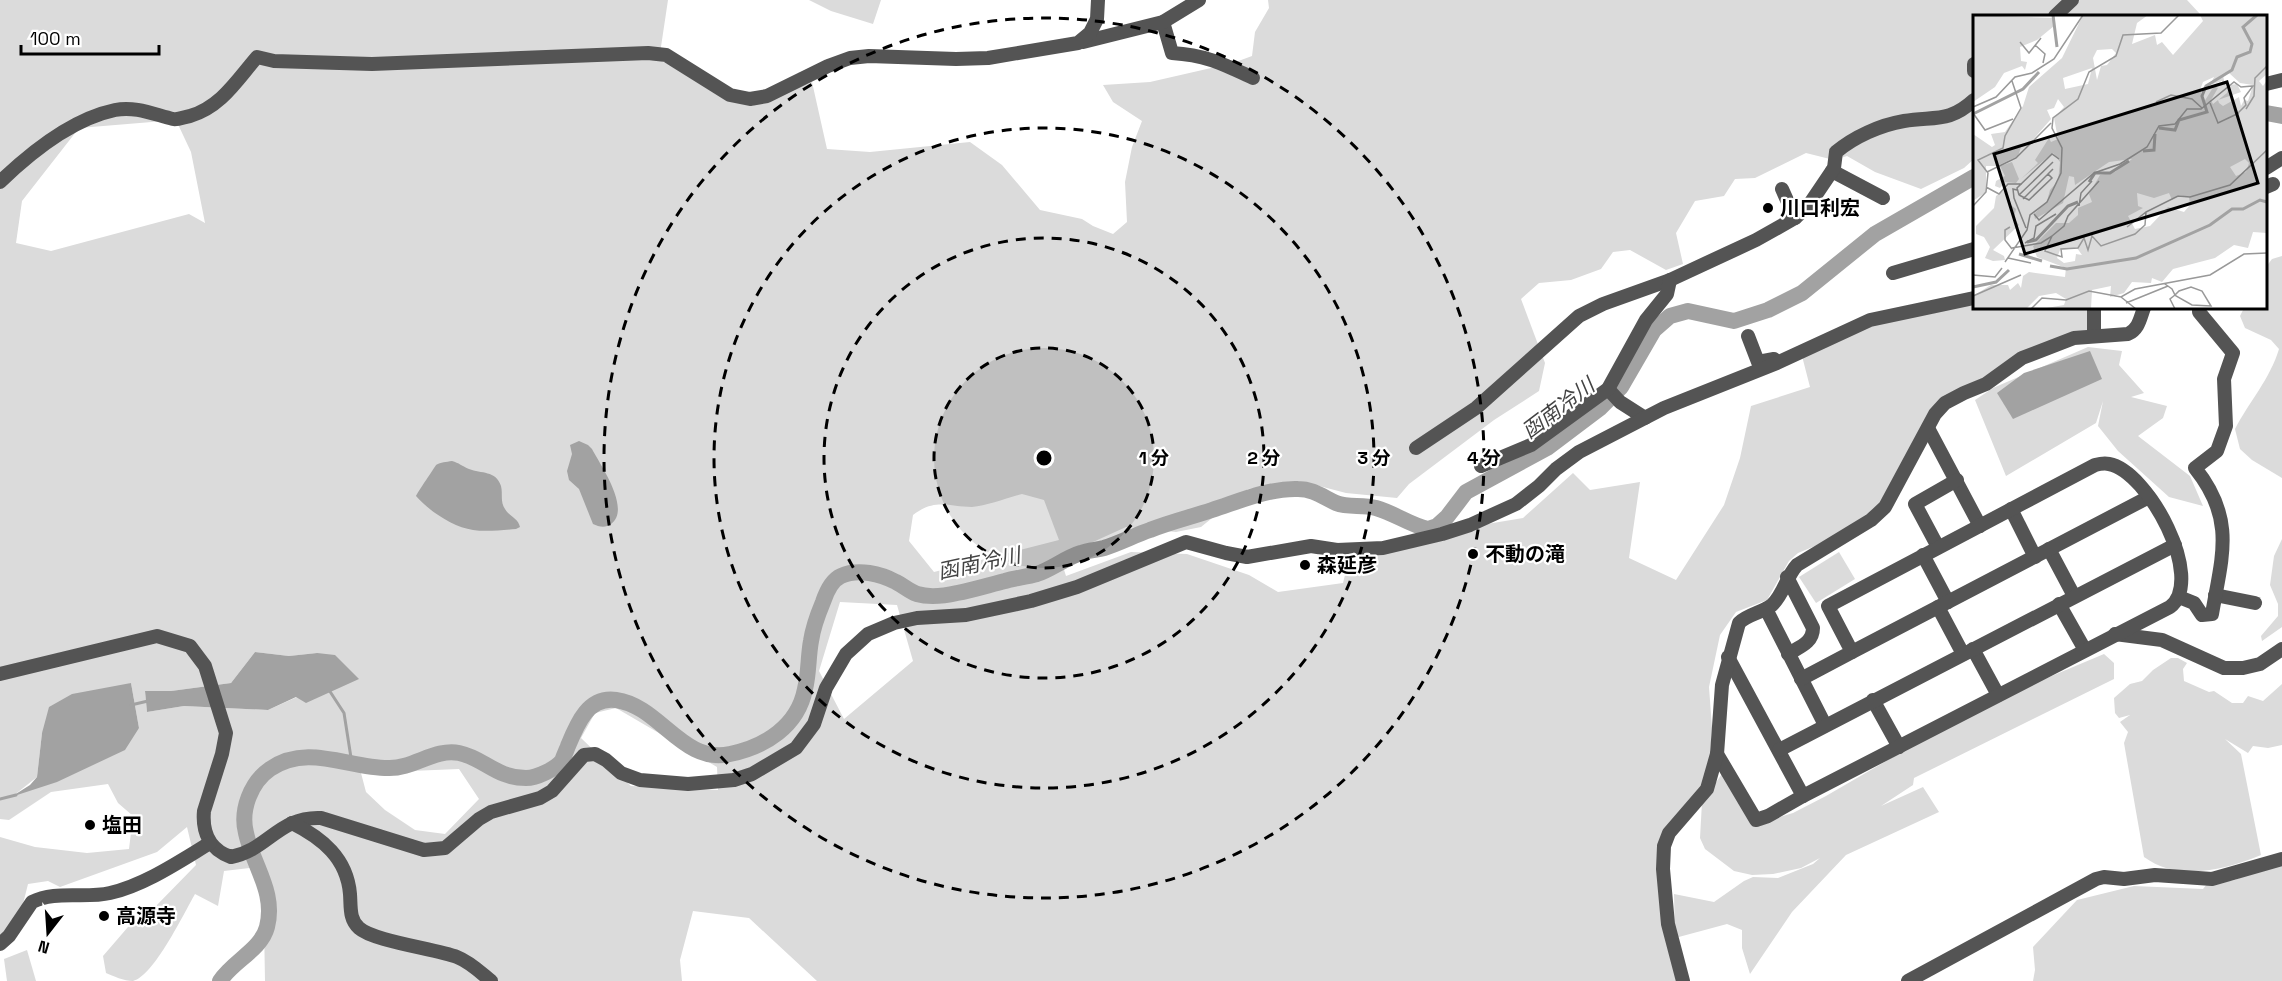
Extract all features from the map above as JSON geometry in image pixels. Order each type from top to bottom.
[{"type":"street","points":[[1078,43],[1090,33],[1096,20],[1098,0]]},
{"type":"street","points":[[0,182],[29,155],[63,132],[99,114],[117,110],[143,110],[176,120],[208,109],[220,101],[257,57],[274,61],[372,64],[648,53],[666,55],[730,95],[750,99],[767,96],[828,66],[850,58],[869,56],[988,58],[1059,48],[1163,22],[1199,0]]},
{"type":"street","points":[[2056,15],[2072,0]]},
{"type":"street","points":[[1163,22],[1172,53],[1194,54],[1210,58],[1253,78]]},
{"type":"street","points":[[1416,448],[1476,408],[1579,316],[1603,304],[1670,280],[1756,240],[1794,218],[1809,205],[1832,171],[1836,152],[1851,139],[1902,121],[1956,114],[1973,101]]},
{"type":"street","points":[[2267,167],[2282,158]]},
{"type":"street","points":[[1832,171],[1883,198]]},
{"type":"street","points":[[1782,189],[1794,218]]},
{"type":"street","points":[[1893,273],[1973,249]]},
{"type":"street","points":[[1481,466],[1531,445],[1608,389],[1646,320],[1667,294],[1670,280]]},
{"type":"street","points":[[0,674],[157,636],[190,646],[205,666],[226,733],[222,754],[204,811],[203,820],[210,843],[231,857],[259,846],[282,828],[306,817],[321,818],[424,850],[445,848],[479,819],[492,812],[540,798],[552,791],[584,755],[595,754],[621,773],[640,780],[688,784],[734,780],[752,774],[796,748],[814,724],[826,688],[846,654],[868,634],[894,623],[917,618],[966,615],[1031,601],[1077,587],[1186,542],[1247,556],[1311,546],[1337,550],[1383,548],[1442,534],[1470,525],[1516,504],[1579,452],[1645,418],[1777,363],[1870,320],[1973,298]]},
{"type":"street","points":[[2094,309],[2094,335]]},
{"type":"street","points":[[1683,981],[1668,924],[1663,869],[1664,846],[1669,833],[1707,789],[1718,754],[1722,685],[1739,623],[1766,609],[1780,596],[1787,577],[1797,565],[1871,520],[1885,507],[1935,414],[1945,404],[1986,384],[2022,358],[2074,338],[2133,332],[2137,328],[2144,309]]},
{"type":"street","points":[[2179,597],[2194,603],[2202,615],[2212,614],[2224,534],[2219,508],[2208,484],[2195,468],[2217,451],[2226,426],[2224,379],[2233,353],[2199,312],[2199,309]]},
{"type":"street","points":[[1748,336],[1758,362],[1773,358],[1777,363]]},
{"type":"street","points":[[1608,389],[1620,402],[1645,418]]},
{"type":"street","points":[[1928,428],[1980,526]]},
{"type":"street","points":[[1718,754],[1756,820],[1768,816],[2170,607],[2179,597],[2180,576],[2175,545],[2166,521],[2137,483],[2115,466],[2106,463],[2095,465],[1828,606],[1852,652]]},
{"type":"street","points":[[1938,547],[1915,504],[1957,480]]},
{"type":"street","points":[[1801,679],[2149,497]]},
{"type":"street","points":[[2011,509],[2035,557]]},
{"type":"street","points":[[1779,750],[2175,545]]},
{"type":"street","points":[[2049,549],[2074,596]]},
{"type":"street","points":[[1923,555],[1943,604],[1968,652],[1998,695]]},
{"type":"street","points":[[1787,577],[1814,628],[1808,642],[1788,654]]},
{"type":"street","points":[[2215,595],[2255,603]]},
{"type":"street","points":[[2059,604],[2085,650]]},
{"type":"street","points":[[1766,609],[1825,725]]},
{"type":"street","points":[[2115,634],[2162,640],[2224,668],[2242,668],[2260,664],[2282,648]]},
{"type":"street","points":[[1728,657],[1803,796]]},
{"type":"street","points":[[1873,700],[1899,747]]},
{"type":"street","points":[[292,823],[314,834],[335,853],[347,875],[351,916],[360,929],[380,938],[457,957],[473,965],[491,981]]},
{"type":"street","points":[[0,944],[9,936],[32,902],[38,899],[47,896],[81,897],[112,893],[155,876],[210,843]]},
{"type":"street","points":[[1908,981],[2096,879],[2104,877],[2124,879],[2155,875],[2211,879],[2282,859]]},
{"type":"shaded area","points":[[0,0],[668,0],[659,60],[752,106],[812,82],[827,149],[870,152],[970,142],[1002,165],[1040,210],[1082,219],[1113,234],[1127,222],[1125,182],[1132,147],[1142,121],[1113,102],[1103,85],[1150,82],[1233,63],[1252,56],[1255,32],[1269,8],[1268,0],[2187,0],[2200,14],[1973,15],[1973,160],[1964,168],[1921,189],[1875,172],[1847,156],[1834,160],[1806,153],[1755,178],[1735,179],[1724,196],[1695,201],[1676,233],[1683,264],[1666,270],[1630,250],[1613,252],[1601,269],[1571,280],[1539,283],[1521,299],[1545,363],[1539,391],[1494,420],[1409,484],[1397,498],[1346,493],[1304,482],[1248,489],[1201,527],[1176,532],[1126,527],[1060,557],[1066,576],[1131,552],[1187,554],[1249,575],[1278,592],[1343,583],[1349,559],[1439,532],[1523,518],[1573,473],[1590,490],[1640,482],[1629,558],[1676,580],[1724,505],[1740,458],[1751,406],[1810,387],[1802,356],[1867,326],[1973,298],[1973,309],[2091,309],[2089,336],[1956,392],[1885,507],[1798,553],[1789,561],[1767,600],[1736,612],[1720,635],[1709,687],[1712,728],[1708,785],[1660,849],[1684,981],[817,981],[749,918],[693,911],[680,960],[682,981],[265,981],[264,924],[258,867],[224,871],[218,906],[195,894],[159,956],[141,977],[130,981],[106,973],[103,956],[128,927],[154,908],[196,865],[187,827],[157,852],[60,887],[48,881],[28,884],[18,924],[0,936],[0,837],[35,847],[87,853],[129,849],[133,816],[118,803],[108,784],[51,792],[9,820],[0,819]],"holes":[[[176,120],[191,152],[205,223],[189,214],[51,251],[16,243],[22,201],[79,128]],[[1022,494],[1044,500],[1059,540],[934,572],[909,541],[913,515],[928,507],[935,505],[972,507]],[[840,602],[897,605],[913,661],[844,719],[819,671]],[[255,652],[289,656],[317,653],[297,697],[268,710],[184,706],[147,712],[145,691],[171,691],[231,683]],[[131,683],[139,728],[13,796],[37,777],[42,733]],[[616,708],[717,767],[718,790],[631,786],[581,738],[595,713]],[[459,769],[479,799],[445,834],[415,830],[385,810],[366,792],[361,773]]]},
{"type":"shaded area","points":[[809,0],[881,0],[873,24],[831,11]]},
{"type":"shaded area","points":[[2282,256],[2282,478],[2252,460],[2240,449],[2235,429],[2265,380],[2279,349],[2271,340],[2245,328],[2240,316],[2244,309],[2267,309],[2267,266],[2272,259]]},
{"type":"shaded area","points":[[2088,347],[2122,351],[2119,365],[2144,393],[2131,397],[2167,406],[2163,418],[2138,436],[2190,476],[2203,506],[2169,497],[2118,451],[2098,426],[2103,401],[2096,423],[2006,476],[1975,400],[1993,388]]},
{"type":"shaded area","points":[[2090,351],[2102,379],[2013,419],[1997,393],[2024,373]]},
{"type":"shaded area","points":[[579,441],[592,449],[616,497],[618,508],[616,517],[607,526],[593,524],[579,489],[569,480],[567,471],[572,454],[570,445]]},
{"type":"shaded area","points":[[452,461],[496,477],[501,486],[503,506],[520,527],[478,531],[457,526],[434,513],[421,502],[416,496],[436,465]]},
{"type":"shaded area","points":[[2282,539],[2282,627],[2262,641],[2261,636],[2278,616],[2278,604],[2270,585],[2274,556]]},
{"type":"shaded area","points":[[1839,552],[1855,579],[1816,603],[1799,577]]},
{"type":"shaded area","points":[[255,652],[289,656],[317,653],[335,655],[359,679],[306,703],[296,697],[268,710],[184,706],[147,712],[145,691],[171,691],[231,683]]},
{"type":"shaded area","points":[[2104,654],[2114,663],[2114,679],[1914,778],[1913,785],[1881,806],[1923,787],[1939,812],[1846,855],[1792,912],[1750,974],[1742,948],[1742,930],[1727,924],[1675,938],[1674,894],[1714,902],[1753,877],[1778,878],[1813,864],[1820,858],[1801,868],[1773,874],[1752,875],[1734,871],[1705,849],[1700,838],[1702,802],[1724,771],[1757,824],[1793,813],[1950,724],[2035,683]]},
{"type":"shaded area","points":[[2171,658],[2178,658],[2187,663],[2183,669],[2184,681],[2209,692],[2214,691],[2232,703],[2243,703],[2248,696],[2263,701],[2282,684],[2282,745],[2268,748],[2253,746],[2248,753],[2225,739],[2241,754],[2261,855],[2232,865],[2202,871],[2172,869],[2157,865],[2144,857],[2124,743],[2128,732],[2120,722],[2130,715],[2119,718],[2115,713],[2114,698],[2130,684],[2142,681]]},
{"type":"shaded area","points":[[131,683],[139,728],[125,750],[57,782],[11,797],[30,785],[37,777],[42,733],[49,707],[72,694]]},
{"type":"shaded area","points":[[2282,865],[2282,981],[2033,981],[2035,970],[2033,947],[2077,900],[2134,886],[2203,889],[2207,884],[2235,880],[2255,871]]},
{"type":"shaded area","points":[[27,950],[36,981],[7,981],[4,959]]},
{"type":"waterway","name":"函南冷川","points":[[2267,113],[2282,116]]},
{"type":"waterway","name":"函南冷川","points":[[220,981],[253,949],[267,927],[269,914],[266,891],[249,845],[245,815],[249,797],[257,781],[270,769],[284,761],[313,757],[388,768],[450,752],[476,759],[506,775],[530,778],[546,772],[562,761],[575,729],[585,713],[598,702],[606,700],[632,704],[699,751],[713,755],[730,754],[767,740],[778,733],[795,714],[805,689],[814,626],[826,595],[832,584],[841,576],[855,572],[876,574],[914,593],[937,596],[952,594],[1037,574],[1084,552],[1104,548],[1165,524],[1255,496],[1287,489],[1308,490],[1336,503],[1376,508],[1428,529],[1437,526],[1466,492],[1547,448],[1600,408],[1621,387],[1654,330],[1670,316],[1688,311],[1734,321],[1768,310],[1802,293],[1875,234],[1973,178]]},
{"type":"waterway","points":[[329,690],[344,713],[352,764]]},
{"type":"waterway","points":[[131,705],[148,701]]},
{"type":"waterway","points":[[0,799],[16,795]]},
{"type":"place","name":"川口利宏","points":[[1768,208]]},
{"type":"place","name":"不動の滝","points":[[1473,554]]},
{"type":"place","name":"森延彦","points":[[1305,565]]},
{"type":"place","name":"塩田","points":[[90,825]]},
{"type":"place","name":"高源寺","points":[[104,916]]}]
